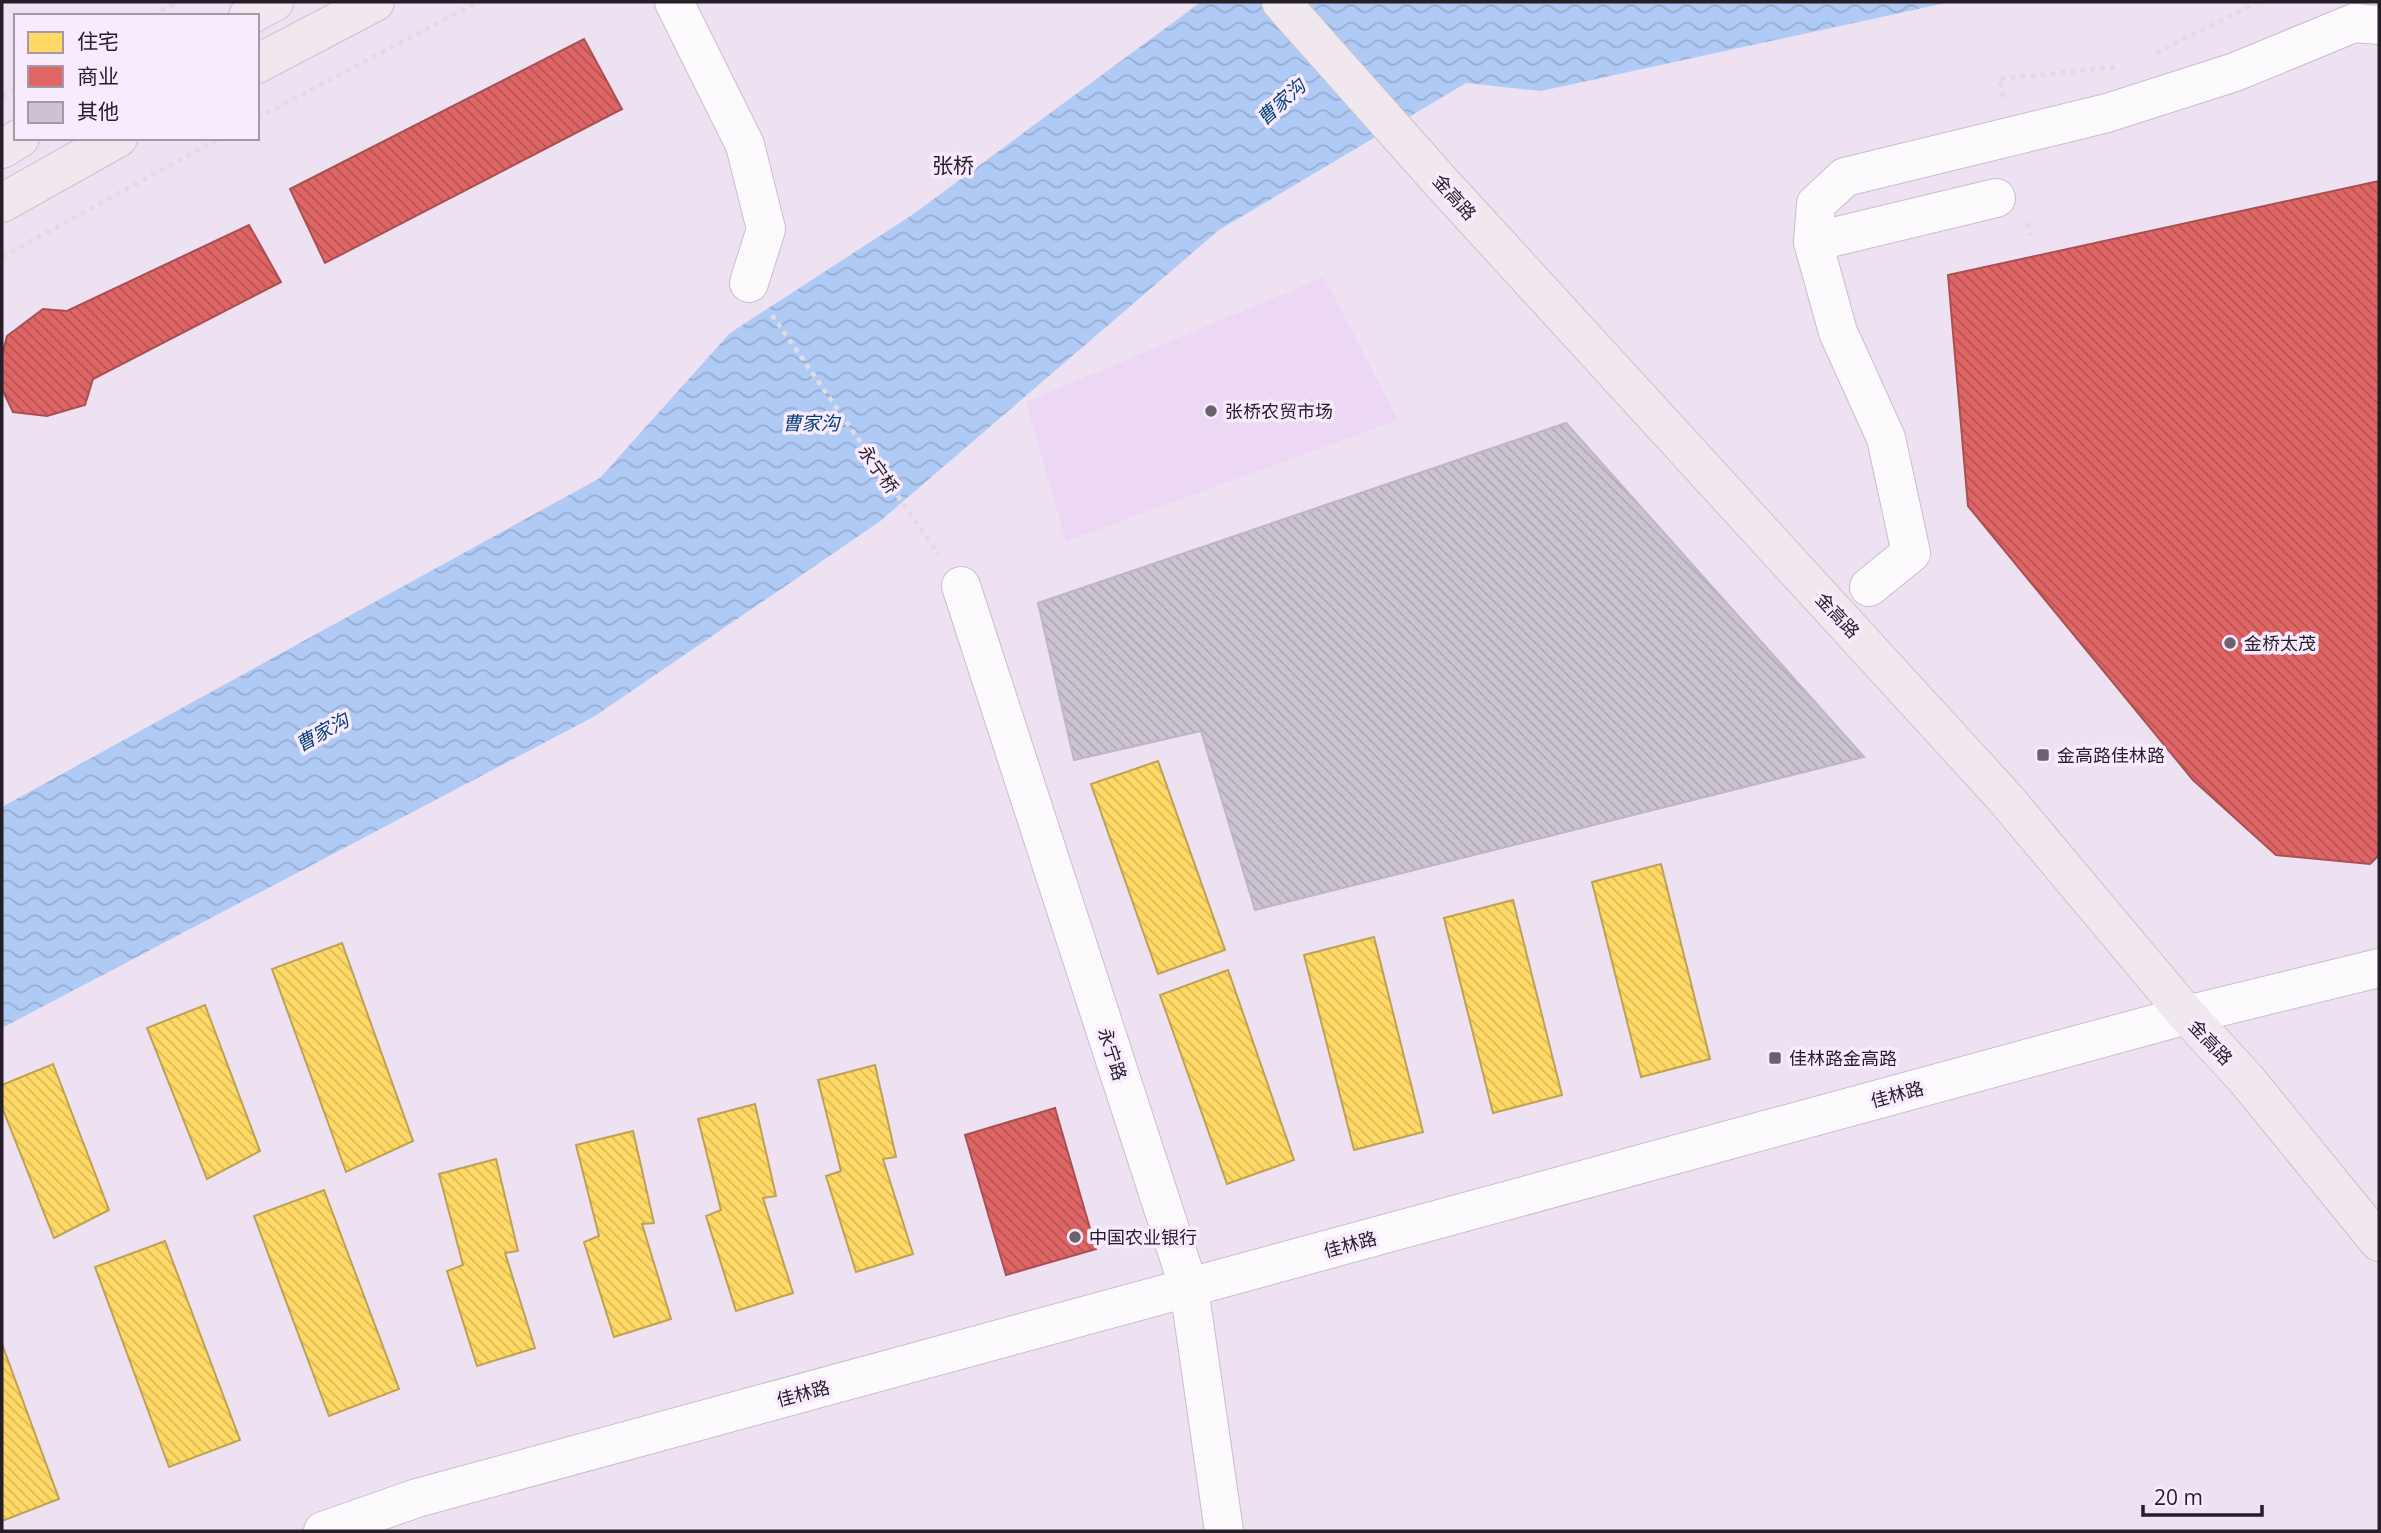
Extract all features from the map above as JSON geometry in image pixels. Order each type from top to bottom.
[{"type":"main road","points":[[252,14],[274,2]]},
{"type":"main road","points":[[259,63],[375,2]]},
{"type":"main road","name":"金高路","points":[[1281,2],[1440,181],[2005,798],[2186,1016],[2246,1079],[2379,1242]]},
{"type":"main road","points":[[2,203],[114,140]]},
{"type":"street","points":[[674,2],[745,145],[766,229],[749,283]]},
{"type":"street","points":[[1869,587],[1911,553],[1886,438],[1838,332],[1812,242],[1816,204],[1845,177],[2107,113],[2235,72],[2354,23],[2379,25]]},
{"type":"street","points":[[1812,242],[1996,198]]},
{"type":"street","name":"永宁路","points":[[961,586],[1189,1288],[1224,1531]]},
{"type":"street","name":"佳林路","points":[[323,1531],[417,1498],[2186,1016],[2379,968]]},
{"type":"path","points":[[156,14],[178,2]]},
{"type":"path","points":[[259,117],[478,2]]},
{"type":"path","points":[[2,257],[216,140]]},
{"type":"path","name":"永宁桥","points":[[749,283],[961,586]]},
{"type":"shaded area","name":"张桥农贸市场","points":[[1324,277],[1398,420],[1066,541],[1026,402]]},
{"type":"water","name":"曹家沟","points":[[1201,2],[1950,2],[1541,91],[1466,83],[1219,230],[879,522],[595,716],[2,1028],[2,807],[600,478],[730,333],[912,215]]},
{"type":"building: 住宅","points":[[1158,761],[1225,950],[1158,974],[1091,784]]},
{"type":"building: 住宅","points":[[1661,864],[1710,1059],[1641,1077],[1592,882]]},
{"type":"building: 住宅","points":[[1513,900],[1562,1095],[1493,1113],[1444,918]]},
{"type":"building: 住宅","points":[[1374,937],[1423,1132],[1354,1150],[1304,955]]},
{"type":"building: 住宅","points":[[342,943],[413,1141],[346,1172],[272,969]]},
{"type":"building: 住宅","points":[[1228,970],[1294,1160],[1227,1184],[1160,995]]},
{"type":"building: 住宅","points":[[205,1005],[260,1151],[207,1179],[147,1028]]},
{"type":"building: 住宅","points":[[53,1064],[109,1210],[54,1238],[2,1107],[2,1085]]},
{"type":"building: 住宅","points":[[875,1065],[896,1157],[883,1159],[913,1254],[856,1272],[826,1176],[841,1171],[818,1080]]},
{"type":"building: 住宅","points":[[755,1104],[776,1196],[763,1198],[793,1293],[736,1311],[706,1216],[721,1210],[698,1119]]},
{"type":"building: 住宅","points":[[633,1131],[654,1223],[642,1224],[671,1319],[614,1337],[584,1242],[599,1236],[576,1145]]},
{"type":"building: 住宅","points":[[496,1159],[518,1251],[505,1253],[535,1348],[477,1366],[447,1271],[463,1265],[439,1174]]},
{"type":"building: 住宅","points":[[324,1190],[399,1389],[329,1416],[254,1216]]},
{"type":"building: 住宅","points":[[165,1241],[240,1440],[169,1467],[95,1267]]},
{"type":"building: 住宅","points":[[2,1344],[59,1499],[2,1521]]},
{"type":"building: 商业","points":[[584,39],[622,109],[325,263],[290,189]]},
{"type":"building: 商业","name":"金桥太茂","points":[[2379,181],[2379,855],[2370,864],[2276,855],[2193,780],[1968,506],[1948,275]]},
{"type":"building: 商业","points":[[249,225],[281,282],[93,379],[85,405],[47,416],[13,412],[2,389],[2,355],[7,336],[43,309],[67,311]]},
{"type":"building: 商业","points":[[1055,1108],[1096,1249],[1006,1275],[965,1135]]},
{"type":"building: 其他","points":[[1566,423],[1864,757],[1255,910],[1201,731],[1074,760],[1038,603]]},
{"type":"place","name":"张桥农贸市场","points":[[1211,411]]},
{"type":"place","name":"金桥太茂","points":[[2230,643]]},
{"type":"place","name":"金高路佳林路","points":[[2043,755]]},
{"type":"place","name":"佳林路金高路","points":[[1775,1058]]},
{"type":"place","name":"中国农业银行","points":[[1075,1237]]},
{"type":"district","name":"张桥","points":[[953,165]]}]
